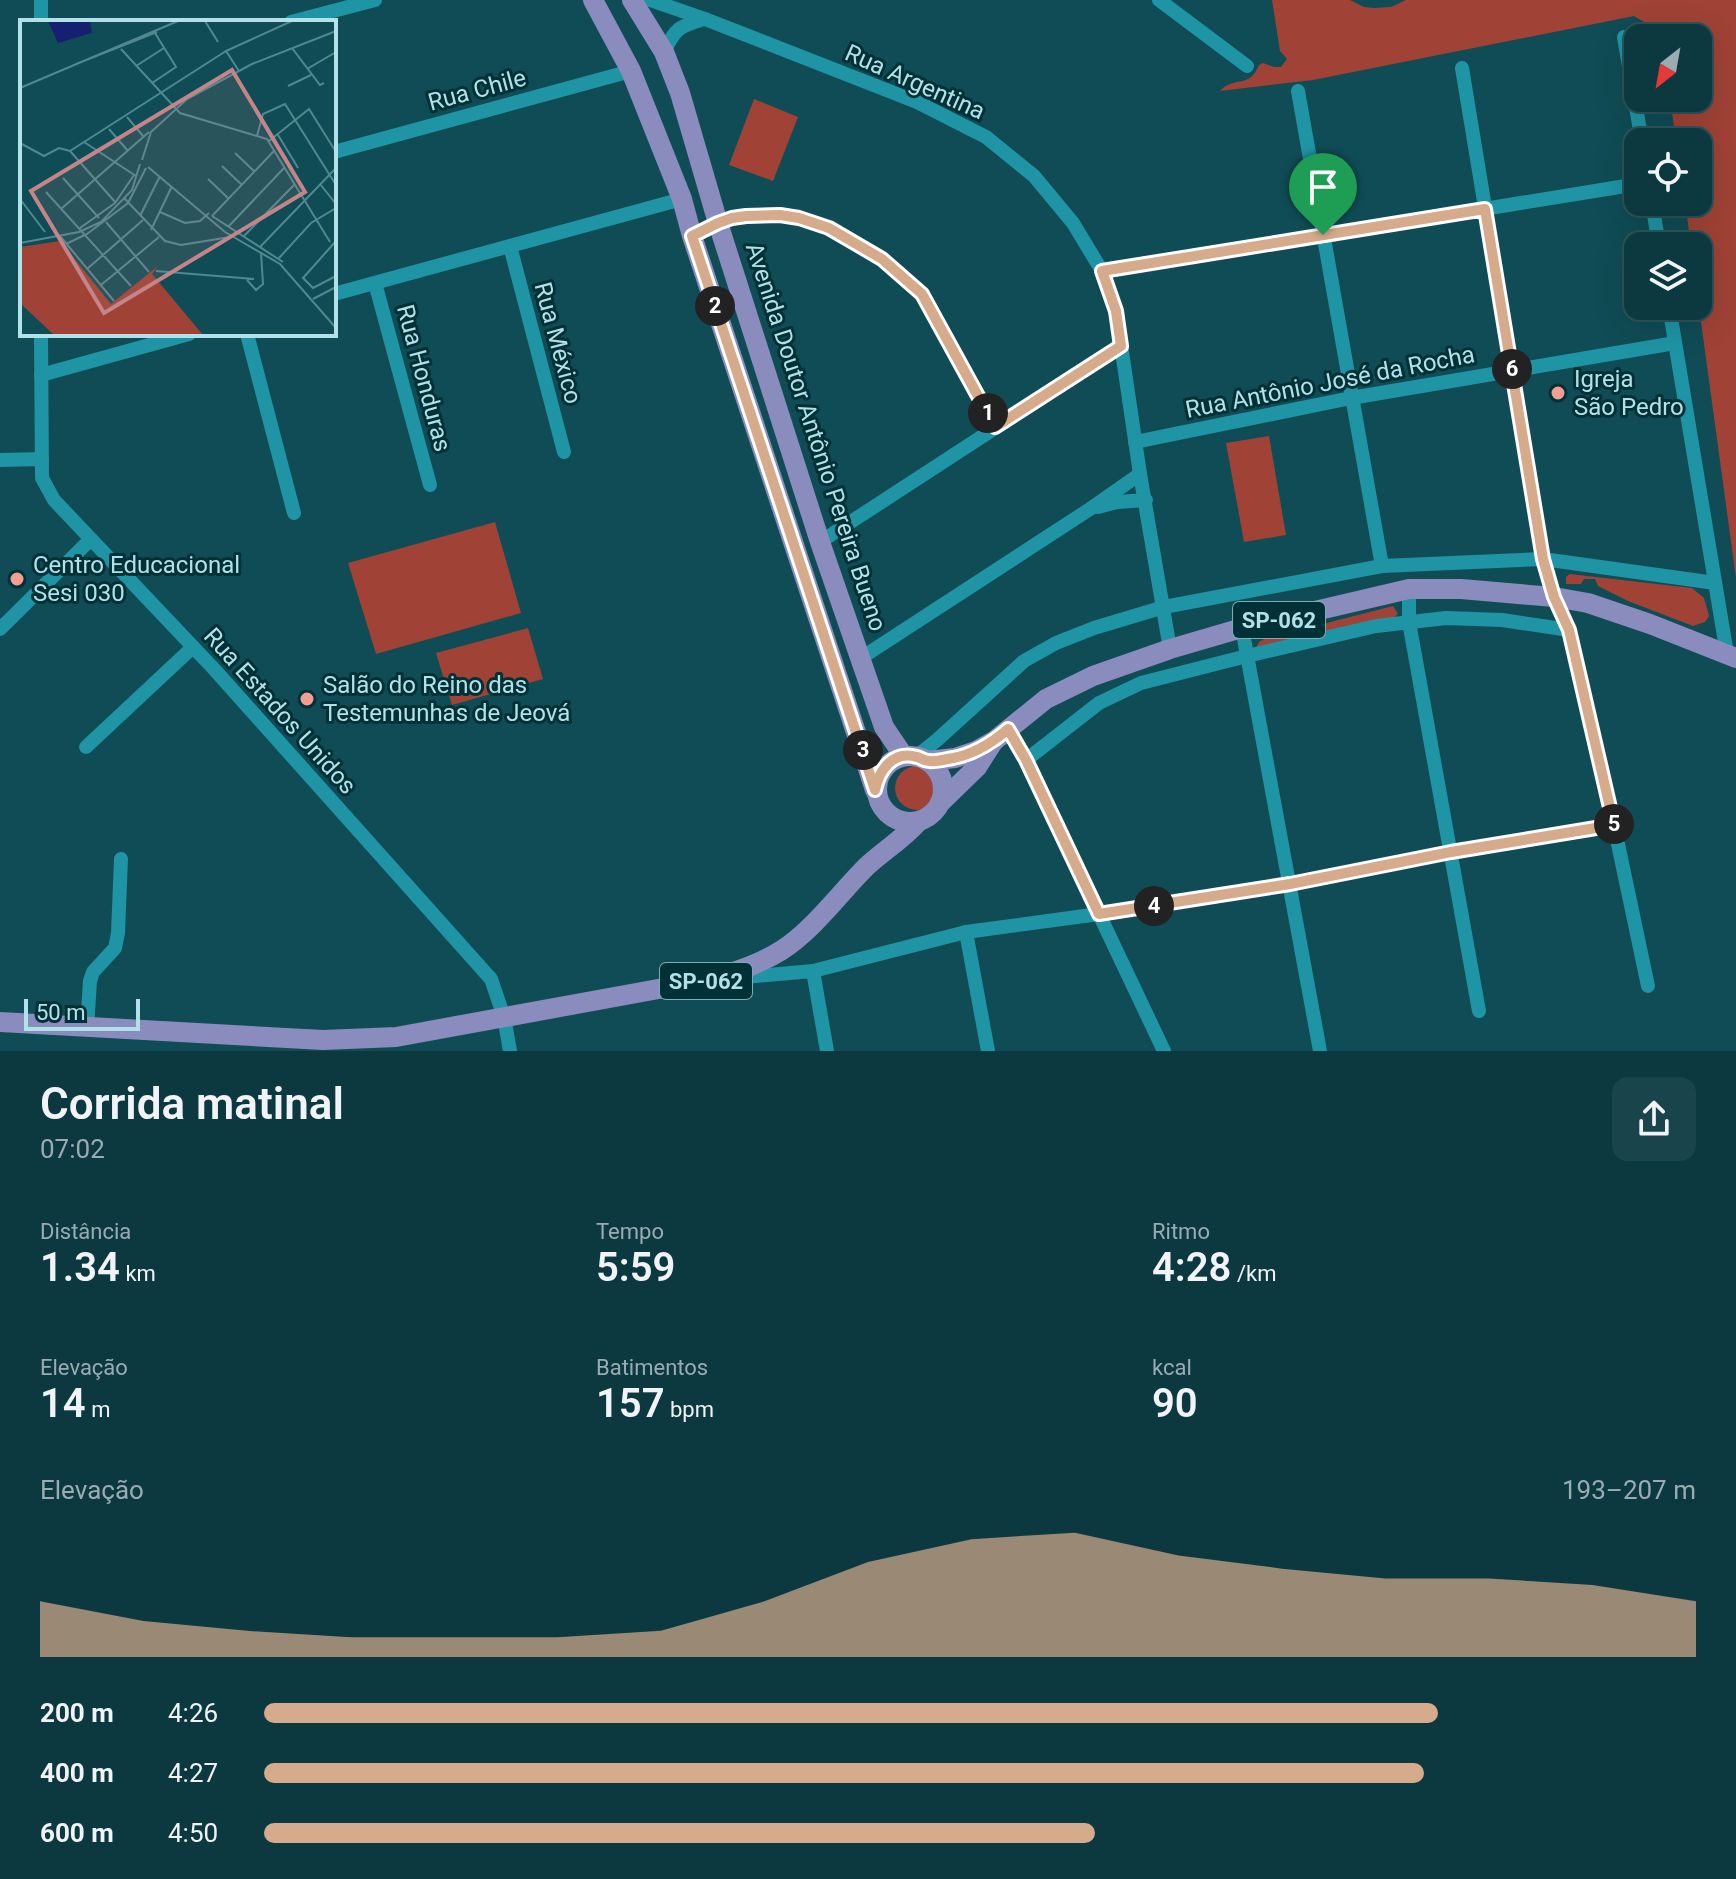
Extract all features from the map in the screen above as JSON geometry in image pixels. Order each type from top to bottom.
[{"type":"main road","points":[[593,0],[631,71],[682,199],[875,790],[885,812],[895,820],[918,822]]},
{"type":"main road","name":"Avenida Doutor Antônio Pereira Bueno","points":[[632,0],[664,52],[680,93],[718,223],[820,542],[884,727],[916,758]]},
{"type":"main road","name":"SP-062","points":[[916,758],[955,758],[976,751],[1046,699],[1093,676],[1170,649],[1242,628],[1409,589],[1461,589],[1588,603],[1731,656]]},
{"type":"main road","name":"SP-062","points":[[0,1022],[323,1040],[396,1037],[713,979],[752,966],[784,948],[869,864],[907,835],[918,822],[930,817],[977,767],[1001,735]]},
{"type":"main road","points":[[875,790],[878,775],[889,761],[916,758],[938,769],[944,786],[941,802]]},
{"type":"main road","name":"SP-062","points":[[869,864],[885,830],[885,812]]},
{"type":"street","points":[[299,20],[375,0]]},
{"type":"street","name":"Rua Argentina","points":[[650,0],[917,102],[986,137],[1034,176],[1073,223],[1102,271],[1116,311],[1170,649]]},
{"type":"street","points":[[1159,0],[1247,66]]},
{"type":"street","points":[[664,52],[671,36],[684,24],[705,19]]},
{"type":"street","points":[[1462,68],[1543,559],[1554,597],[1569,630],[1648,986]]},
{"type":"street","name":"Rua Chile","points":[[336,151],[631,71]]},
{"type":"street","points":[[1298,91],[1382,566]]},
{"type":"street","points":[[1102,271],[1624,186]]},
{"type":"street","points":[[336,293],[682,199]]},
{"type":"street","points":[[692,236],[718,223],[746,216],[780,215],[829,228],[882,259],[922,294],[995,427]]},
{"type":"street","name":"Rua México","points":[[510,246],[564,452]]},
{"type":"street","name":"Rua Honduras","points":[[375,283],[430,485]]},
{"type":"street","points":[[1671,320],[1715,583],[1731,656]]},
{"type":"street","name":"Rua Estados Unidos","points":[[41,336],[42,478],[54,500],[225,681],[491,979],[504,1017],[510,1051]]},
{"type":"street","points":[[41,375],[182,336]]},
{"type":"street","points":[[248,336],[294,513]]},
{"type":"street","name":"Rua Antônio José da Rocha","points":[[1135,442],[1351,398],[1675,343]]},
{"type":"street","points":[[820,542],[1121,346]]},
{"type":"street","points":[[0,460],[42,459]]},
{"type":"street","points":[[861,658],[1140,474]]},
{"type":"street","points":[[1090,509],[1117,502],[1146,500]]},
{"type":"street","points":[[0,629],[91,539]]},
{"type":"street","points":[[916,758],[1024,661],[1056,643],[1094,628],[1164,607],[1382,566],[1543,559],[1715,583]]},
{"type":"street","points":[[1409,589],[1409,622],[1479,1011]]},
{"type":"street","points":[[1026,760],[1099,703],[1141,683],[1247,656],[1376,626],[1446,618],[1502,620],[1569,630]]},
{"type":"street","points":[[1242,628],[1320,1051]]},
{"type":"street","points":[[86,747],[193,647]]},
{"type":"street","points":[[1001,735],[1026,760],[1164,1051]]},
{"type":"street","points":[[713,979],[813,971],[966,932],[1290,884],[1451,852],[1614,825]]},
{"type":"street","points":[[87,1028],[90,981],[97,966],[115,948],[121,859]]},
{"type":"street","points":[[966,932],[988,1051]]},
{"type":"street","points":[[813,971],[827,1051]]},
{"type":"shaded area","points":[[1272,0],[1350,0],[1374,8],[1391,7],[1406,0],[1736,0],[1736,578],[1701,320],[1712,320],[1712,232],[1689,232],[1687,216],[1712,216],[1712,128],[1674,128],[1672,112],[1712,112],[1712,24],[1648,24],[1634,16],[1313,80],[1220,91],[1246,80],[1263,63],[1281,67],[1287,59],[1280,51]]},
{"type":"shaded area","points":[[754,99],[798,117],[773,181],[729,165]]},
{"type":"shaded area","points":[[1269,436],[1286,535],[1244,542],[1226,443]]},
{"type":"shaded area","points":[[495,522],[521,613],[376,654],[348,563]]},
{"type":"shaded area","points":[[1570,574],[1692,588],[1704,598],[1709,616],[1705,622],[1693,626],[1628,601],[1598,586],[1595,579],[1584,579],[1581,584],[1566,584],[1566,577]]},
{"type":"shaded area","points":[[1393,606],[1398,614],[1393,618],[1260,648],[1257,646],[1264,639]]},
{"type":"shaded area","points":[[528,628],[543,679],[452,705],[436,653]]},
{"type":"shaded area","points":[[917,766],[933,772],[939,788],[933,804],[917,810],[901,804],[895,788],[901,772]]},
{"type":"place","name":"Igreja São Pedro","points":[[1558,393]]},
{"type":"place","name":"Centro Educacional Sesi 030","points":[[17,579]]},
{"type":"place","name":"Salão do Reino das Testemunhas de Jeová","points":[[307,699]]},
{"type":"route","points":[[1485,209],[1543,559],[1554,597],[1569,630],[1614,825],[1451,852],[1290,884],[1099,914],[1026,760],[1008,729],[976,751],[955,758],[927,761],[917,756],[903,755],[889,761],[878,775],[875,790],[692,236],[732,218],[780,215],[829,228],[882,259],[922,294],[995,427],[1121,346],[1116,311],[1102,271],[1323,235],[1485,209]]}]
